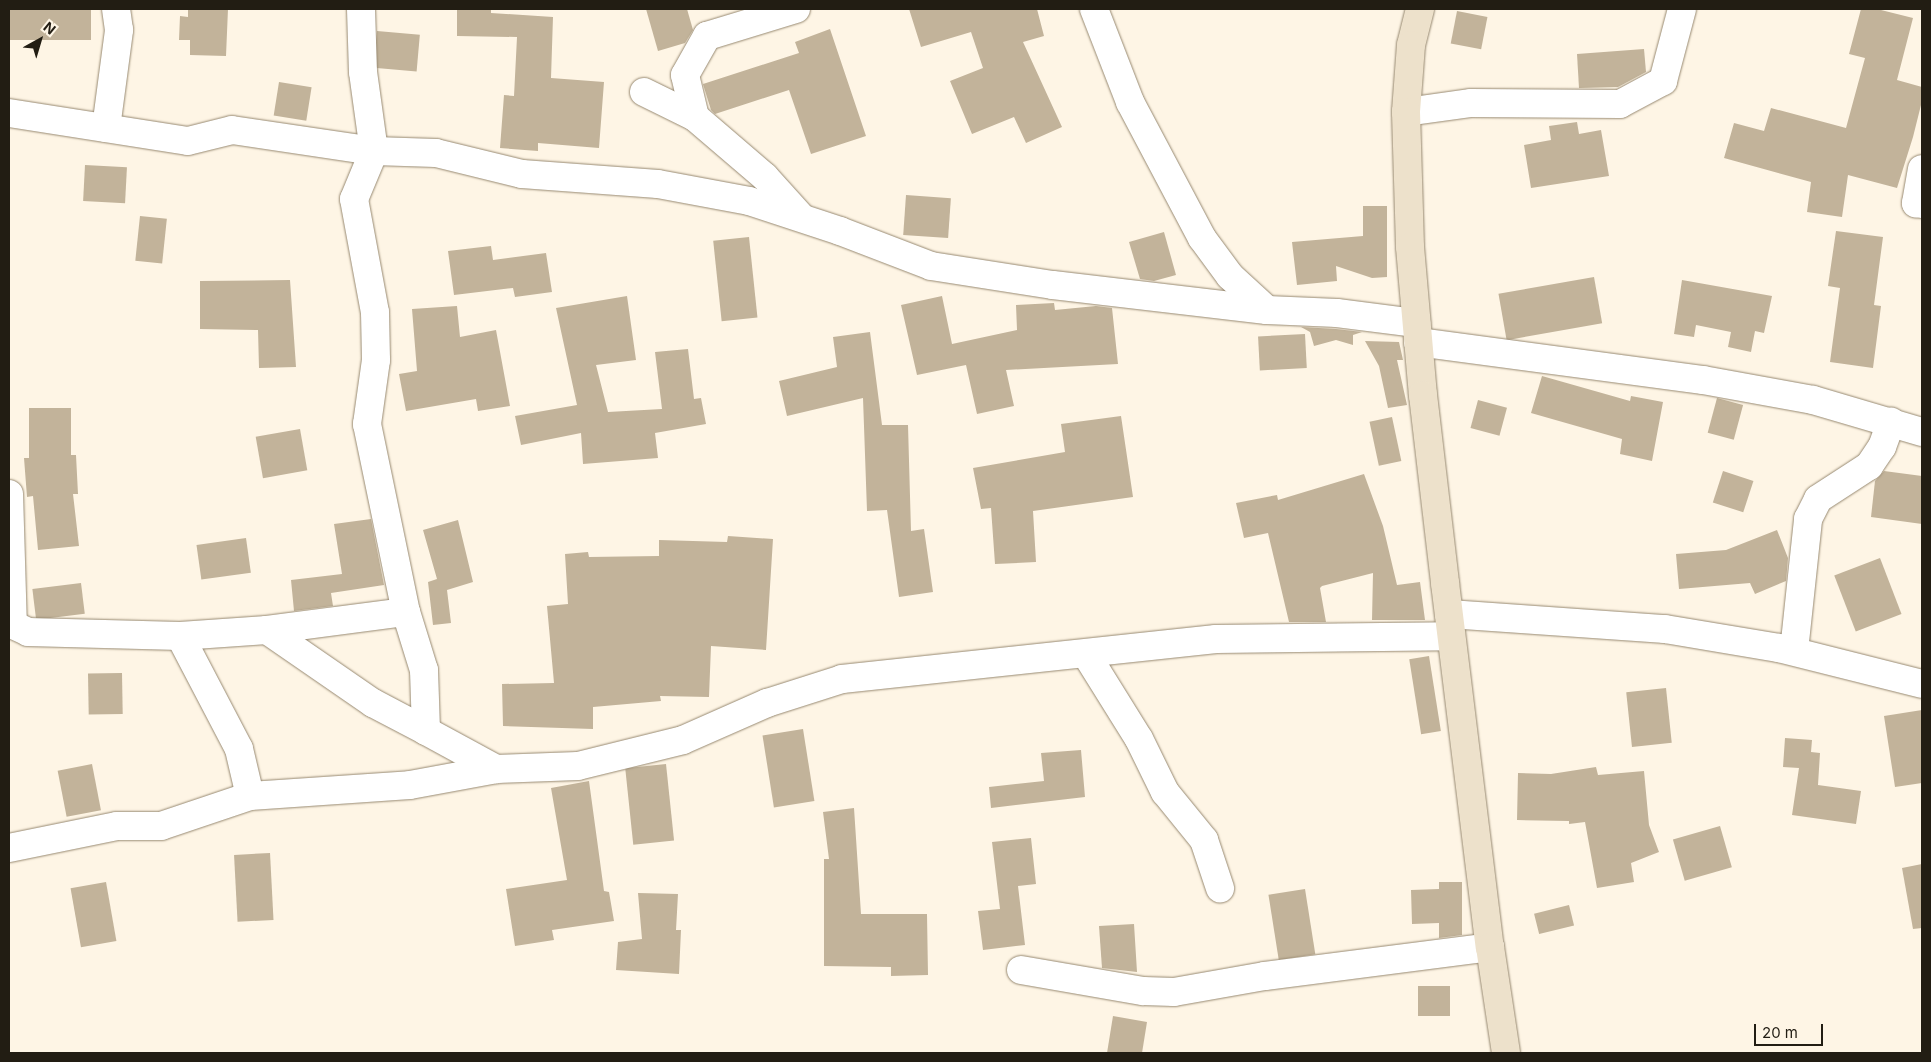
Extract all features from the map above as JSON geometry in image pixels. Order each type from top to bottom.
[{"type":"street","points":[[106,128],[119,30],[116,9]]},
{"type":"street","points":[[361,9],[363,72],[374,151],[354,199],[375,312],[376,360],[367,424],[406,612],[424,670],[426,731]]},
{"type":"street","points":[[695,117],[685,75],[707,36],[796,9]]},
{"type":"street","points":[[1094,9],[1130,102],[1202,238],[1230,276],[1267,310]]},
{"type":"street","points":[[1420,9],[1411,45],[1406,112],[1410,246],[1417,332],[1450,625],[1490,947],[1506,1053]]},
{"type":"street","points":[[1406,112],[1471,103],[1620,104],[1663,81],[1682,9]]},
{"type":"street","points":[[644,92],[695,117],[765,177],[802,218]]},
{"type":"street","points":[[9,113],[188,140],[232,130],[374,151],[436,153],[522,174],[658,184],[749,201],[802,218],[931,266],[1053,285],[1267,310],[1338,313],[1417,332],[1812,400],[1922,432]]},
{"type":"street","points":[[1922,169],[1916,203],[1922,204]]},
{"type":"street","points":[[1794,651],[1808,518],[1818,499],[1869,466],[1882,447],[1890,422]]},
{"type":"street","points":[[9,494],[11,624],[28,632],[180,636],[267,630],[406,612]]},
{"type":"street","points":[[9,848],[117,826],[161,826],[250,796],[410,785],[496,769],[578,766],[684,740],[767,703],[842,679],[1216,639],[1450,625],[1665,629],[1794,651],[1922,684]]},
{"type":"street","points":[[267,630],[373,703],[496,769]]},
{"type":"street","points":[[180,636],[238,749],[250,796]]},
{"type":"street","points":[[1086,654],[1139,739],[1165,792],[1204,840],[1220,888]]},
{"type":"street","points":[[1021,970],[1143,990],[1174,992],[1264,976],[1490,947]]},
{"type":"building","points":[[10,9],[91,9],[91,40],[10,40]]},
{"type":"building","points":[[188,9],[228,9],[226,56],[190,55],[190,40],[179,40],[180,16],[188,17]]},
{"type":"building","points":[[457,9],[491,9],[491,13],[553,17],[551,78],[604,82],[599,148],[538,143],[538,151],[500,148],[504,95],[514,96],[517,37],[457,36]]},
{"type":"building","points":[[646,9],[687,9],[693,30],[685,43],[658,51]]},
{"type":"building","points":[[909,9],[1037,9],[1044,36],[1023,42],[1062,127],[1026,143],[1014,117],[972,134],[950,81],[983,68],[971,32],[921,47]]},
{"type":"building","points":[[1861,9],[1877,9],[1913,18],[1897,80],[1922,87],[1922,101],[1913,137],[1897,188],[1848,175],[1842,217],[1807,212],[1811,182],[1724,158],[1734,123],[1764,131],[1771,108],[1846,128],[1865,58],[1849,54]]},
{"type":"building","points":[[1457,11],[1487,17],[1481,49],[1451,43]]},
{"type":"building","points":[[830,29],[866,136],[811,154],[789,90],[715,114],[711,110],[703,84],[799,53],[795,42]]},
{"type":"building","points":[[377,31],[420,35],[417,72],[374,68]]},
{"type":"building","points":[[1644,49],[1646,72],[1618,87],[1579,88],[1577,54]]},
{"type":"building","points":[[279,82],[312,87],[306,121],[274,116]]},
{"type":"building","points":[[1577,122],[1579,134],[1601,130],[1609,176],[1531,188],[1524,145],[1551,140],[1549,126]]},
{"type":"building","points":[[85,165],[127,167],[125,203],[83,201]]},
{"type":"building","points":[[906,195],[951,198],[948,238],[903,235]]},
{"type":"building","points":[[1363,206],[1387,206],[1387,277],[1372,278],[1336,266],[1337,281],[1297,285],[1292,242],[1363,236]]},
{"type":"building","points":[[140,216],[167,219],[162,264],[135,261]]},
{"type":"building","points":[[1836,231],[1883,237],[1874,305],[1881,306],[1873,368],[1830,362],[1840,288],[1828,286]]},
{"type":"building","points":[[1164,232],[1176,275],[1154,281],[1140,279],[1129,242]]},
{"type":"building","points":[[749,237],[757,318],[722,321],[713,241]]},
{"type":"building","points":[[491,246],[493,260],[546,253],[552,292],[515,297],[513,288],[454,295],[448,251]]},
{"type":"building","points":[[1594,277],[1602,323],[1507,340],[1498,294]]},
{"type":"building","points":[[290,280],[296,367],[259,368],[258,330],[200,329],[200,281]]},
{"type":"building","points":[[1682,280],[1772,296],[1764,333],[1755,331],[1751,352],[1728,347],[1731,332],[1696,325],[1694,337],[1674,334]]},
{"type":"building","points":[[627,296],[636,360],[596,365],[608,412],[662,409],[655,352],[688,349],[694,399],[701,398],[706,424],[655,433],[658,458],[583,464],[581,433],[521,445],[515,416],[577,405],[556,308]]},
{"type":"building","points":[[942,296],[952,344],[1017,330],[1016,305],[1054,303],[1055,310],[1096,306],[1112,308],[1118,364],[1006,370],[1014,406],[977,414],[966,365],[917,375],[901,305]]},
{"type":"building","points":[[457,306],[460,337],[496,330],[510,406],[478,411],[476,399],[406,411],[399,374],[417,371],[412,309]]},
{"type":"building","points":[[1301,327],[1362,332],[1353,335],[1353,345],[1336,340],[1314,346],[1310,332]]},
{"type":"building","points":[[870,332],[882,425],[908,425],[911,531],[924,529],[933,592],[899,597],[887,510],[867,511],[863,398],[787,416],[779,381],[837,367],[833,337]]},
{"type":"building","points":[[1305,334],[1307,368],[1260,370],[1258,336]]},
{"type":"building","points":[[1365,341],[1399,342],[1403,360],[1397,360],[1407,405],[1388,408],[1379,366]]},
{"type":"building","points":[[1542,376],[1630,401],[1631,396],[1663,402],[1652,461],[1620,454],[1622,439],[1531,413]]},
{"type":"building","points":[[1717,398],[1743,405],[1734,440],[1708,433]]},
{"type":"building","points":[[1478,400],[1507,408],[1499,436],[1470,428]]},
{"type":"building","points":[[29,408],[71,408],[71,455],[76,455],[78,494],[73,494],[79,546],[38,550],[33,496],[27,497],[24,458],[29,458]]},
{"type":"building","points":[[1121,416],[1133,497],[1033,511],[1036,562],[995,564],[991,508],[981,509],[973,468],[1065,452],[1061,424]]},
{"type":"building","points":[[1392,417],[1401,461],[1379,466],[1370,422]]},
{"type":"building","points":[[300,429],[307,470],[263,478],[256,437]]},
{"type":"building","points":[[1723,471],[1753,481],[1743,512],[1713,502]]},
{"type":"building","points":[[1884,471],[1922,476],[1922,524],[1871,517],[1875,481]]},
{"type":"building","points":[[1364,474],[1383,526],[1397,585],[1420,582],[1425,620],[1372,620],[1373,573],[1320,588],[1326,622],[1289,622],[1268,533],[1244,538],[1236,503],[1277,495],[1278,500]]},
{"type":"building","points":[[371,519],[384,585],[331,593],[333,606],[294,611],[291,580],[342,574],[334,524]]},
{"type":"building","points":[[458,520],[473,582],[447,590],[451,623],[433,625],[428,582],[437,579],[423,530]]},
{"type":"building","points":[[1777,530],[1788,558],[1786,581],[1755,594],[1750,583],[1679,589],[1676,554],[1726,550]]},
{"type":"building","points":[[728,536],[773,539],[766,650],[711,646],[709,697],[660,696],[661,701],[593,707],[593,729],[503,726],[502,684],[554,683],[547,606],[568,604],[565,554],[588,552],[589,557],[659,556],[659,540],[727,542]]},
{"type":"building","points":[[246,538],[251,573],[201,580],[196,545]]},
{"type":"building","points":[[1880,558],[1902,614],[1856,632],[1834,576]]},
{"type":"building","points":[[81,583],[85,614],[36,620],[32,589]]},
{"type":"building","points":[[1429,656],[1441,731],[1421,734],[1409,659]]},
{"type":"building","points":[[122,673],[123,714],[89,715],[88,674]]},
{"type":"building","points":[[1666,688],[1672,743],[1632,747],[1626,692]]},
{"type":"building","points":[[1922,710],[1922,783],[1895,787],[1884,716]]},
{"type":"building","points":[[803,729],[814,801],[774,808],[763,735]]},
{"type":"building","points":[[1785,738],[1812,740],[1811,752],[1820,753],[1818,785],[1861,791],[1856,824],[1792,815],[1799,768],[1783,767]]},
{"type":"building","points":[[1081,750],[1085,797],[991,808],[989,787],[1044,781],[1041,753]]},
{"type":"building","points":[[92,764],[101,810],[67,817],[58,771]]},
{"type":"building","points":[[666,764],[674,841],[633,845],[625,768]]},
{"type":"building","points":[[1596,767],[1598,775],[1644,771],[1649,825],[1659,852],[1631,863],[1634,882],[1597,888],[1585,822],[1569,824],[1569,821],[1517,820],[1518,773],[1551,774]]},
{"type":"building","points":[[589,781],[604,891],[609,892],[614,921],[552,930],[554,940],[515,946],[506,889],[567,880],[551,788]]},
{"type":"building","points":[[854,808],[861,914],[927,914],[928,975],[891,976],[891,967],[824,966],[824,859],[829,859],[823,812]]},
{"type":"building","points":[[1720,826],[1732,867],[1685,881],[1673,840]]},
{"type":"building","points":[[1031,838],[1036,884],[1018,886],[1025,945],[983,950],[978,911],[1000,909],[992,842]]},
{"type":"building","points":[[270,853],[274,920],[238,922],[234,855]]},
{"type":"building","points":[[1922,864],[1922,928],[1913,929],[1902,868]]},
{"type":"building","points":[[106,882],[116,941],[81,947],[71,888]]},
{"type":"building","points":[[1439,882],[1462,882],[1462,935],[1439,938],[1439,923],[1412,924],[1411,890],[1439,889]]},
{"type":"building","points":[[1305,889],[1315,954],[1279,960],[1268,895]]},
{"type":"building","points":[[638,893],[678,894],[676,930],[681,930],[679,974],[616,970],[618,942],[642,939]]},
{"type":"building","points":[[1569,905],[1574,925],[1539,934],[1534,914]]},
{"type":"building","points":[[1134,924],[1137,972],[1102,968],[1099,926]]},
{"type":"building","points":[[1418,986],[1450,986],[1450,1016],[1418,1016]]},
{"type":"building","points":[[1113,1016],[1147,1022],[1142,1053],[1107,1053]]}]
